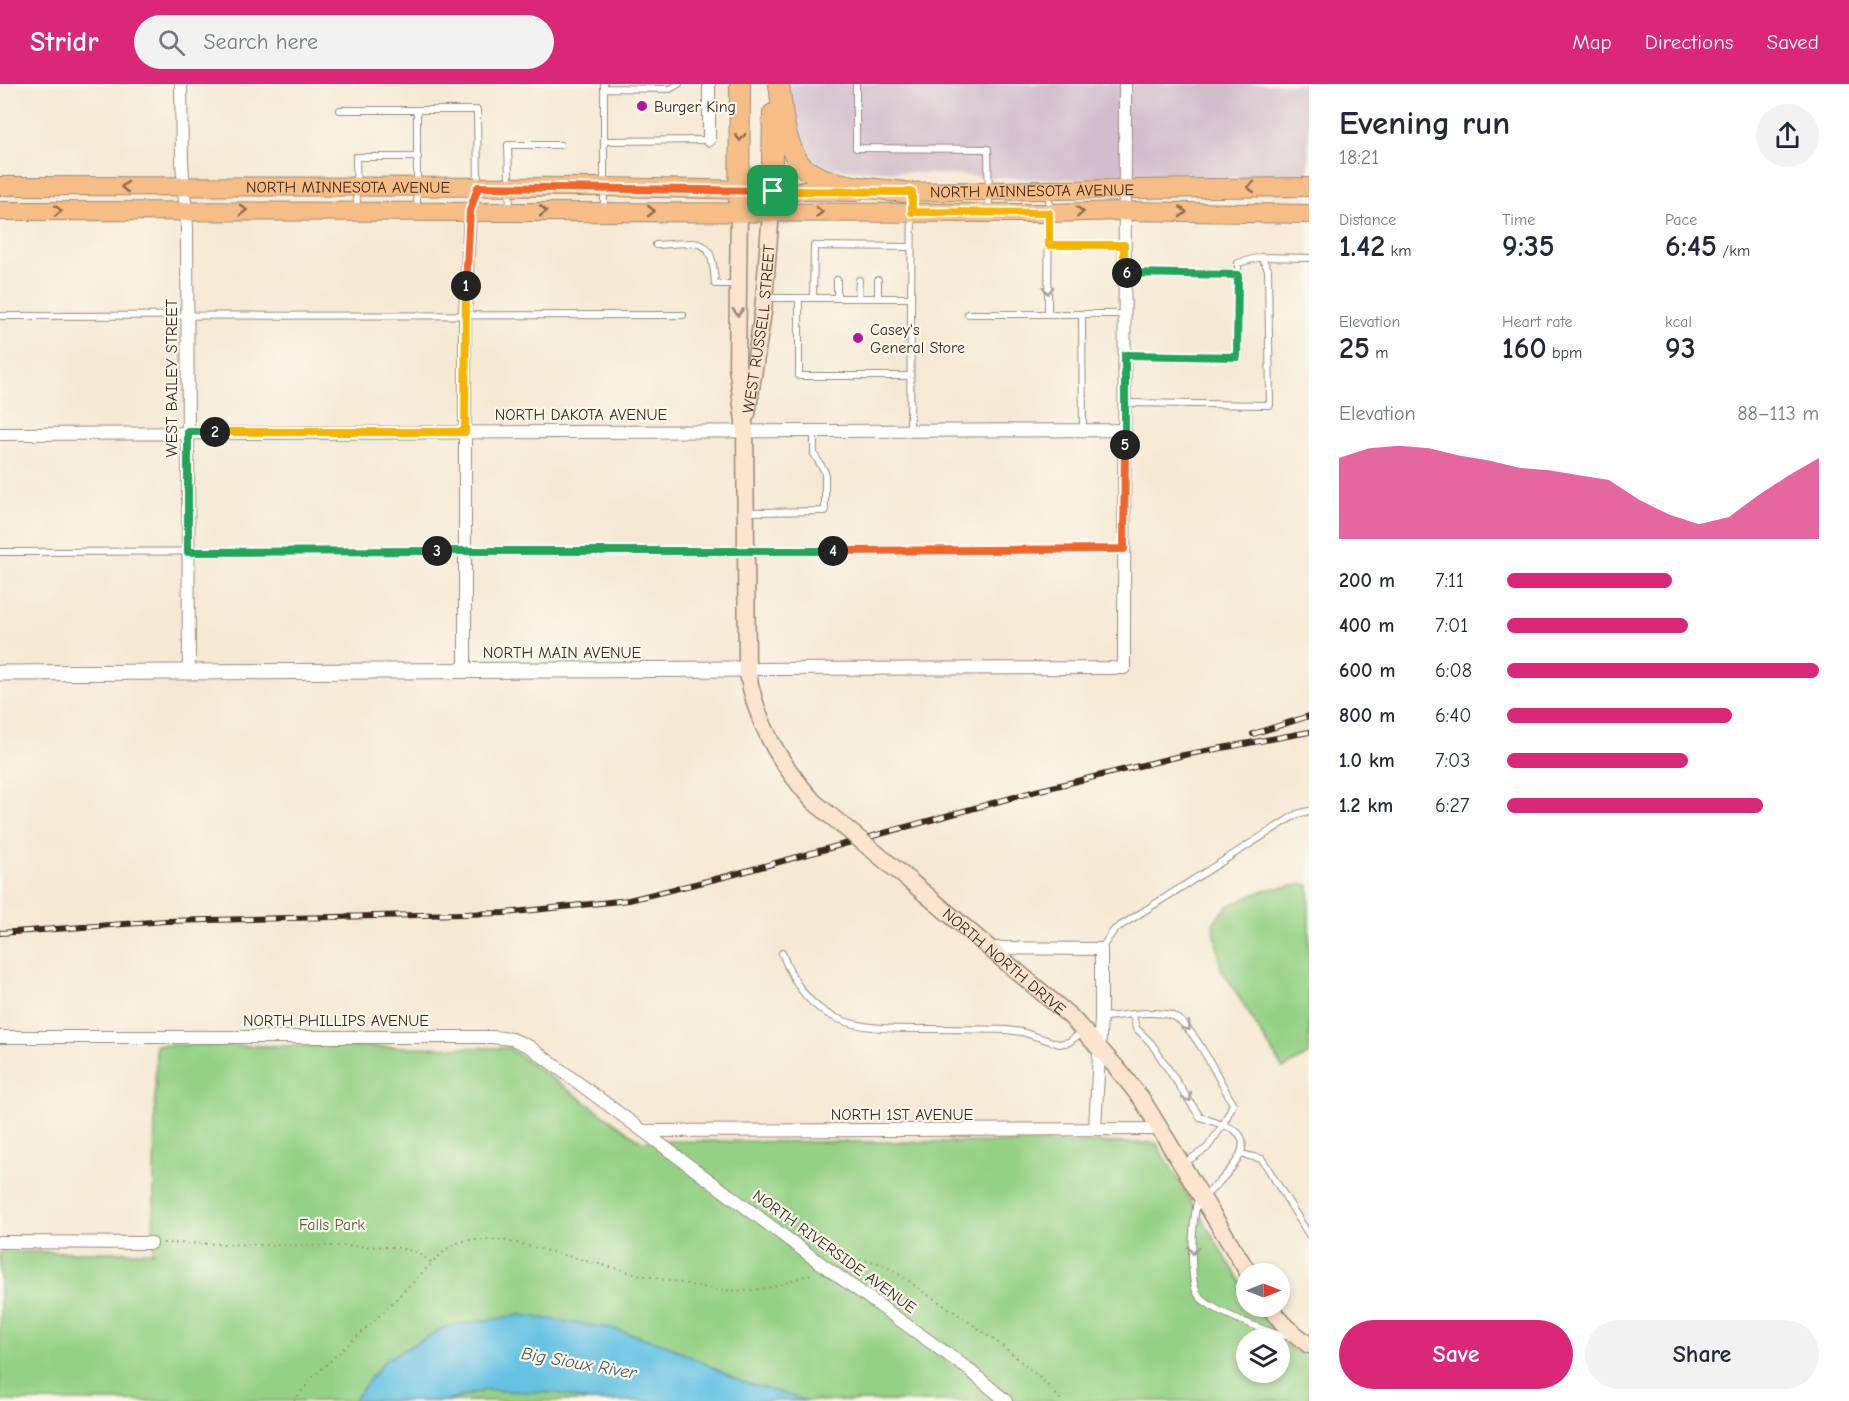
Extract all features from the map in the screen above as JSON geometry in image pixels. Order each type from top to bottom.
[{"type":"highway","name":"WEST RUSSELL STREET","points":[[739,211],[740,84]]},
{"type":"highway","name":"WEST RUSSELL STREET","points":[[771,212],[773,84]]},
{"type":"highway","points":[[779,84],[784,127],[789,144],[800,164],[816,175],[831,181],[908,192]]},
{"type":"main road","name":"NORTH MINNESOTA AVENUE","points":[[0,186],[604,187],[908,192],[1309,187]]},
{"type":"main road","name":"NORTH MINNESOTA AVENUE","points":[[0,211],[989,213],[1124,211],[1309,214]]},
{"type":"main road","name":"WEST RUSSELL STREET","points":[[739,211],[737,365],[745,430],[747,669]]},
{"type":"main road","name":"WEST RUSSELL STREET","points":[[745,430],[764,298],[771,212]]},
{"type":"main road","name":"NORTH NORTH DRIVE","points":[[747,669],[754,701],[769,740],[792,776],[814,802],[1042,990],[1084,1031],[1141,1098],[1242,1263]]},
{"type":"main road","points":[[1278,1317],[1286,1327],[1305,1342]]},
{"type":"street","name":"WEST BAILEY STREET","points":[[181,84],[183,187],[187,228],[189,673]]},
{"type":"street","points":[[709,84],[709,140]]},
{"type":"street","points":[[1124,549],[1125,84]]},
{"type":"street","points":[[465,670],[465,315],[470,211]]},
{"type":"street","name":"NORTH DAKOTA AVENUE","points":[[0,434],[1125,430]]},
{"type":"street","name":"NORTH MAIN AVENUE","points":[[0,673],[1124,668],[1124,549]]},
{"type":"street","points":[[991,948],[1101,949],[1101,1017],[1095,1130]]},
{"type":"street","name":"NORTH PHILLIPS AVENUE","points":[[0,1037],[492,1037],[512,1039],[530,1047],[643,1131]]},
{"type":"street","name":"NORTH 1ST AVENUE","points":[[643,1131],[1161,1128]]},
{"type":"street","name":"NORTH RIVERSIDE AVENUE","points":[[643,1131],[827,1268],[968,1369],[1006,1401]]},
{"type":"street","points":[[0,1242],[151,1243]]},
{"type":"lane","points":[[604,211],[604,86],[670,89],[679,84]]},
{"type":"lane","points":[[856,84],[856,148],[988,149],[989,213]]},
{"type":"lane","points":[[339,110],[477,110],[478,187],[470,211]]},
{"type":"lane","points":[[417,110],[417,211]]},
{"type":"lane","points":[[604,141],[709,140]]},
{"type":"lane","points":[[510,211],[508,145],[560,145]]},
{"type":"lane","points":[[357,211],[356,157],[418,157]]},
{"type":"lane","points":[[1048,313],[1049,190]]},
{"type":"lane","points":[[908,192],[912,212],[910,430]]},
{"type":"lane","points":[[656,245],[699,243],[708,249],[714,264],[715,285],[738,285]]},
{"type":"lane","points":[[1049,245],[1124,245]]},
{"type":"lane","points":[[813,298],[814,246],[837,249],[911,247]]},
{"type":"lane","points":[[1125,403],[1270,405],[1268,269],[1262,258]]},
{"type":"lane","points":[[1125,355],[1237,357],[1238,263],[1262,258],[1309,258]]},
{"type":"lane","points":[[1124,273],[1238,275]]},
{"type":"lane","points":[[837,280],[837,298]]},
{"type":"lane","points":[[858,298],[859,280]]},
{"type":"lane","points":[[878,280],[878,298]]},
{"type":"lane","points":[[764,298],[910,298]]},
{"type":"lane","points":[[799,298],[800,376],[910,376]]},
{"type":"lane","points":[[968,314],[1125,314]]},
{"type":"lane","points":[[1082,314],[1083,430]]},
{"type":"lane","points":[[0,316],[683,315]]},
{"type":"lane","points":[[746,512],[825,511],[825,472],[814,454],[814,430]]},
{"type":"lane","points":[[0,552],[1124,549]]},
{"type":"lane","points":[[1101,949],[1114,930],[1297,813],[1309,812]]},
{"type":"lane","points":[[782,953],[800,989],[812,1003],[836,1018],[867,1027],[1006,1030],[1022,1032],[1059,1044],[1069,1042],[1084,1031]]},
{"type":"lane","points":[[1133,1015],[1136,1028],[1151,1043],[1200,1117],[1233,1128],[1240,1138],[1241,1154],[1238,1162],[1202,1196],[1194,1210],[1193,1278],[1197,1295],[1204,1301],[1249,1324],[1305,1342]]},
{"type":"lane","points":[[1101,1017],[1172,1015],[1187,1026],[1196,1038],[1233,1104],[1206,1148],[1183,1165]]},
{"type":"lane","points":[[1241,1154],[1262,1159],[1309,1235]]},
{"type":"path","points":[[294,1401],[313,1377],[454,1244],[468,1240],[501,1240],[641,1275],[717,1290],[747,1292],[772,1287],[827,1268],[856,1261],[870,1261],[885,1267],[997,1341],[1042,1379],[1062,1401]]},
{"type":"path","points":[[151,1243],[392,1247],[421,1254],[432,1263]]},
{"type":"shaded area","points":[[790,84],[1309,84],[1309,177],[1029,179],[827,168],[811,158],[800,137],[790,100]]},
{"type":"green space","points":[[1309,885],[1309,1054],[1283,1069],[1221,968],[1213,923],[1228,906],[1264,890]]},
{"type":"green space","name":"Falls Park","points":[[156,1045],[509,1048],[641,1141],[1156,1143],[1236,1275],[1236,1317],[1264,1317],[1273,1329],[1236,1329],[1236,1383],[1290,1383],[1290,1348],[1309,1360],[1309,1401],[0,1401],[0,1252],[153,1252]]},
{"type":"water","name":"Big Sioux River","points":[[521,1315],[610,1328],[665,1344],[740,1381],[808,1401],[590,1401],[557,1393],[486,1390],[446,1401],[353,1401],[385,1360],[447,1326]]},
{"type":"railway","points":[[1253,734],[1309,716]]},
{"type":"railway","points":[[0,933],[166,921],[505,913],[629,900],[728,876],[1036,791],[1184,755],[1309,732]]},
{"type":"place","name":"Burger King","points":[[642,106]]},
{"type":"place","name":"Casey's General Store","points":[[858,338]]},
{"type":"route","points":[[478,187],[773,191],[912,192],[912,212],[1049,213],[1049,245],[1124,245],[1124,273],[1238,275],[1237,357],[1125,355],[1124,549],[188,552],[188,432],[465,432],[465,315],[470,211],[478,187]]}]
